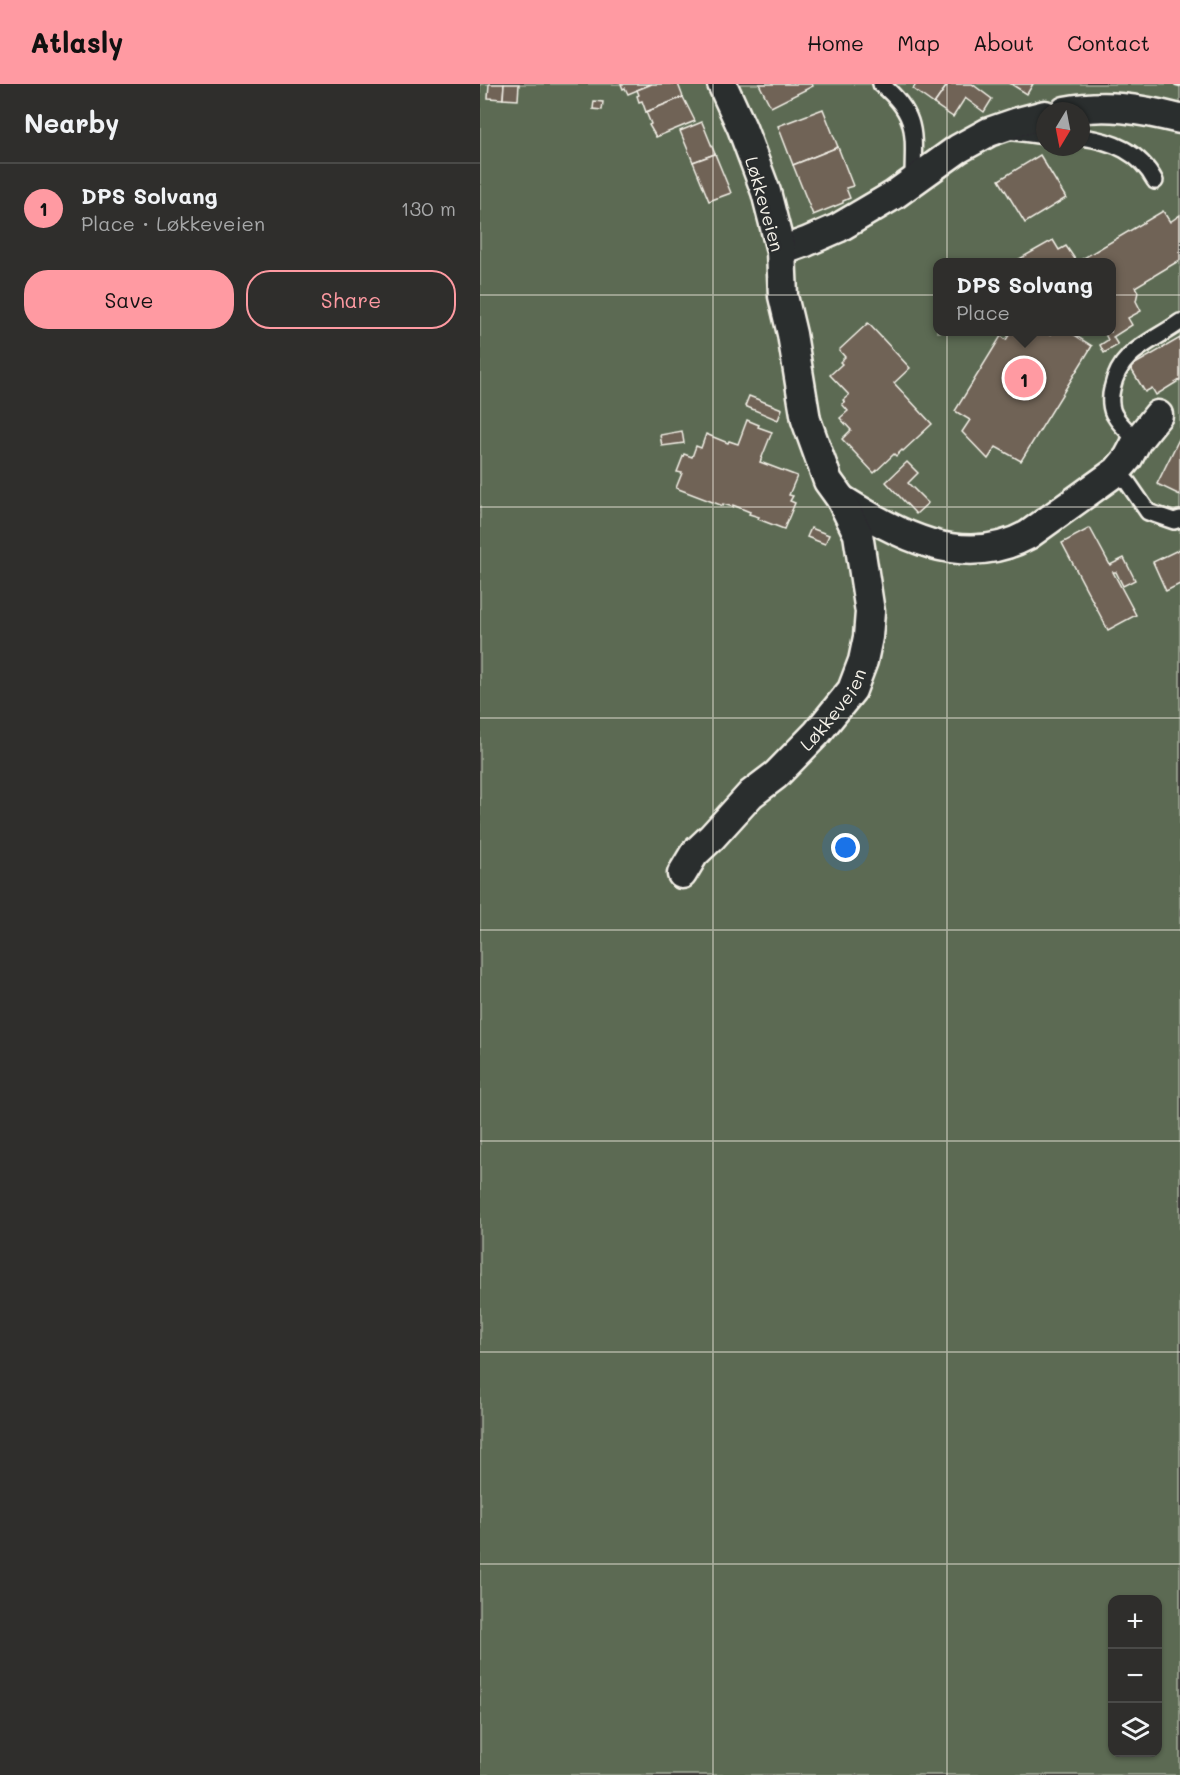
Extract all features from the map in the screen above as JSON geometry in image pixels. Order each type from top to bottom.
[{"type":"street","name":"Løkkeveien","points":[[682,874],[694,854],[751,794],[776,775],[817,733],[852,690],[863,661],[870,612],[858,534],[841,499],[828,481],[806,420],[792,334],[783,296],[781,251],[766,192],[742,128],[722,84]]},
{"type":"street","points":[[1090,108],[1115,106],[1180,118]]},
{"type":"street","points":[[781,251],[838,228],[894,195],[958,149],[989,132],[1036,117]]},
{"type":"street","name":"Løkkeveien","points":[[841,499],[875,520],[922,542],[969,550],[985,549],[1019,540],[1117,471],[1158,415]]},
{"type":"lane","points":[[881,84],[906,109],[913,128],[913,180]]},
{"type":"lane","points":[[999,129],[1036,135]]},
{"type":"lane","points":[[1090,139],[1112,143],[1142,161],[1155,181]]},
{"type":"lane","points":[[1137,441],[1114,415],[1111,396],[1114,381],[1119,368],[1132,353],[1180,322]]},
{"type":"lane","points":[[1117,471],[1148,512],[1174,521],[1180,519]]},
{"type":"green space","points":[[480,84],[1180,84],[1180,1775],[480,1775]]},
{"type":"building","points":[[489,84],[504,84],[503,99],[488,98]]},
{"type":"building","points":[[504,84],[519,84],[518,100],[503,99]]},
{"type":"building","points":[[621,84],[652,84],[628,94]]},
{"type":"building","points":[[652,84],[678,84],[683,97],[646,112],[642,101],[639,102],[637,90]]},
{"type":"building","points":[[759,84],[812,84],[813,86],[771,107]]},
{"type":"building","points":[[916,84],[948,84],[934,104],[913,89]]},
{"type":"building","points":[[948,84],[972,84],[992,99],[984,112],[965,98],[953,117],[934,104]]},
{"type":"building","points":[[1011,84],[1033,84],[1027,94]]},
{"type":"building","points":[[683,97],[695,121],[656,137],[649,125],[651,124],[646,112]]},
{"type":"building","points":[[594,101],[603,102],[602,110],[593,109]]},
{"type":"building","points":[[823,109],[838,147],[793,165],[778,126]]},
{"type":"building","points":[[702,122],[715,154],[693,162],[680,131]]},
{"type":"building","points":[[838,147],[853,186],[846,188],[850,198],[813,215],[793,165]]},
{"type":"building","points":[[715,154],[731,193],[709,201],[693,162]]},
{"type":"building","points":[[1041,156],[1066,198],[1025,223],[999,180]]},
{"type":"building","points":[[1163,211],[1170,222],[1180,215],[1180,260],[1135,287],[1138,292],[1136,301],[1141,311],[1128,318],[1132,325],[1116,335],[1116,258],[1084,258]]},
{"type":"building","points":[[1053,240],[1059,250],[1066,246],[1074,258],[1021,258]]},
{"type":"building","points":[[868,323],[910,368],[894,383],[932,424],[903,451],[896,456],[894,454],[874,473],[842,439],[851,430],[840,418],[848,411],[842,404],[849,395],[830,375],[842,364],[840,362],[845,357],[839,350]]},
{"type":"building","points":[[1001,336],[1006,340],[1008,336],[1076,336],[1092,346],[1021,461],[996,447],[988,459],[962,432],[970,420],[955,411]]},
{"type":"building","points":[[1106,336],[1115,336],[1113,337],[1118,345],[1104,353],[1100,345],[1108,340]]},
{"type":"building","points":[[1180,338],[1180,380],[1156,395],[1152,388],[1145,392],[1130,367]]},
{"type":"building","points":[[749,396],[782,409],[778,420],[745,406]]},
{"type":"building","points":[[747,420],[772,432],[760,462],[797,476],[789,495],[793,496],[790,501],[795,503],[784,529],[758,519],[759,517],[733,505],[733,507],[723,504],[723,506],[676,488],[682,473],[677,472],[684,454],[692,457],[696,446],[701,448],[706,434],[728,443],[729,441],[738,444]]},
{"type":"building","points":[[682,431],[684,443],[662,446],[660,435]]},
{"type":"building","points":[[1180,437],[1180,495],[1157,484]]},
{"type":"building","points":[[907,462],[918,473],[908,483],[928,503],[916,514],[886,482]]},
{"type":"building","points":[[811,528],[829,535],[825,544],[807,537]]},
{"type":"building","points":[[1090,528],[1110,565],[1124,558],[1135,580],[1123,586],[1116,572],[1113,572],[1136,615],[1108,630],[1062,543]]},
{"type":"building","points":[[1180,549],[1180,584],[1166,591],[1153,562]]},
{"type":"railway","points":[[1176,84],[1180,85]]},
{"type":"place","name":"DPS Solvang","points":[[1024,378]]}]
